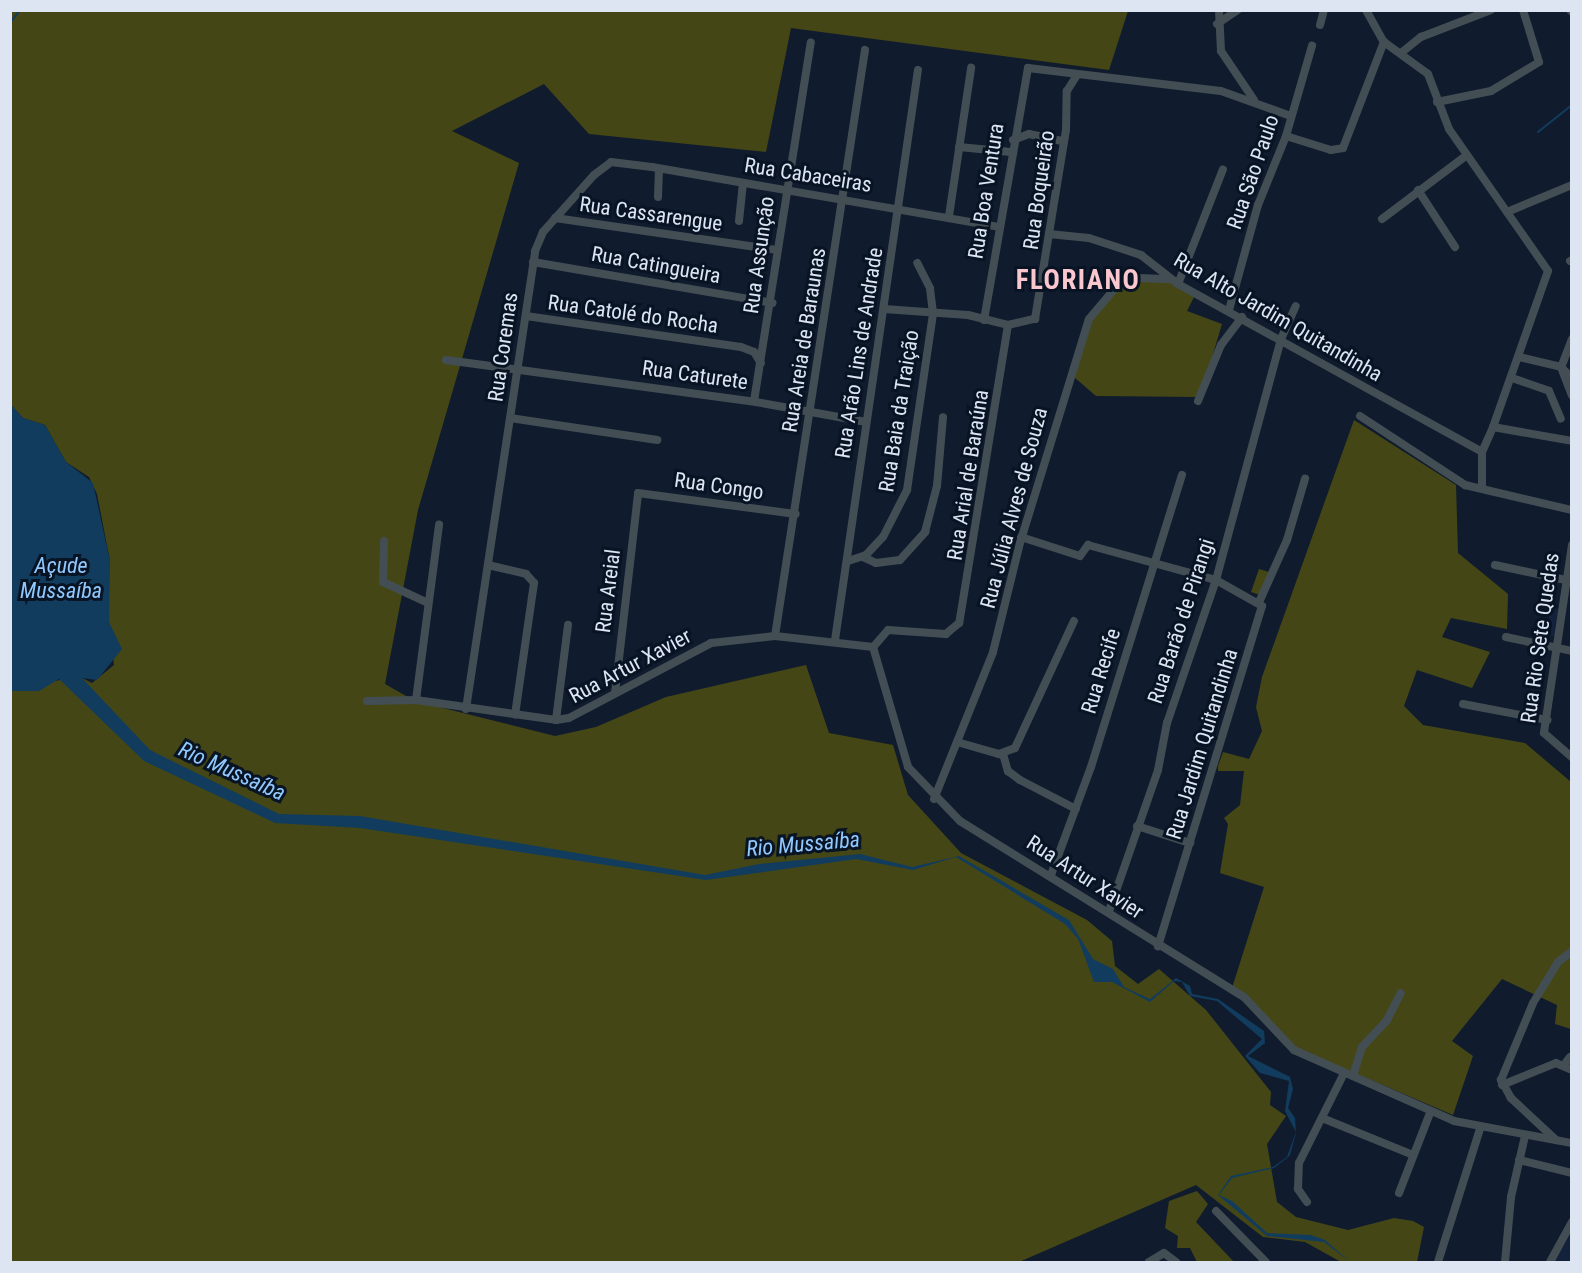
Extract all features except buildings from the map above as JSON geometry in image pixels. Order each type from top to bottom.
[{"type":"street","points":[[1219,10],[1217,24],[1226,62],[1259,106]]},
{"type":"street","points":[[1217,24],[1238,10]]},
{"type":"street","points":[[1320,25],[1324,10]]},
{"type":"street","points":[[1366,10],[1384,42],[1428,74],[1437,102],[1467,155],[1547,268],[1547,283],[1482,452],[1482,486]]},
{"type":"street","points":[[1401,53],[1421,36],[1491,10]]},
{"type":"street","points":[[1437,102],[1491,91],[1539,62],[1523,10]]},
{"type":"street","points":[[1286,136],[1325,149],[1343,148],[1384,42]]},
{"type":"street","name":"Rua Assunção","points":[[754,401],[773,303],[786,190],[811,43]]},
{"type":"street","name":"Rua São Paulo","points":[[1230,310],[1258,205],[1286,136],[1312,46]]},
{"type":"street","name":"Rua Areia de Baraunas","points":[[775,636],[796,514],[865,50]]},
{"type":"street","points":[[949,216],[970,68]]},
{"type":"street","name":"Rua Boa Ventura","points":[[984,320],[1013,140],[1028,68],[1077,75]]},
{"type":"street","name":"Rua Arão Lins de Andrade","points":[[835,640],[918,70]]},
{"type":"street","points":[[1077,75],[1221,90],[1291,116]]},
{"type":"street","name":"Rua Boqueirão","points":[[1008,325],[1032,322],[1036,316],[1063,141],[1067,91],[1077,75]]},
{"type":"street","points":[[1013,140],[1029,134],[1063,141]]},
{"type":"street","points":[[959,147],[1011,152]]},
{"type":"street","points":[[1382,219],[1467,155]]},
{"type":"street","name":"Rua Cabaceiras","points":[[611,162],[899,206],[999,227]]},
{"type":"street","name":"Rua Coremas","points":[[466,709],[519,369],[533,262],[543,232],[611,162]]},
{"type":"street","points":[[658,169],[658,197]]},
{"type":"street","points":[[1175,282],[1223,169]]},
{"type":"street","points":[[739,221],[743,183]]},
{"type":"street","points":[[1507,212],[1572,185]]},
{"type":"street","points":[[1418,190],[1455,247]]},
{"type":"street","name":"Rua Cassarengue","points":[[555,218],[778,250]]},
{"type":"street","name":"Rua Alto Jardim Quitandinha","points":[[1049,234],[1089,238],[1136,253],[1175,282],[1230,310],[1482,452]]},
{"type":"street","name":"Rua Catingueira","points":[[533,262],[773,303]]},
{"type":"street","name":"Rua Baia da Traição","points":[[863,557],[891,528],[905,499],[933,313],[928,279],[917,263]]},
{"type":"street","name":"Rua Júlia Alves de Souza","points":[[934,799],[993,652],[1021,537],[1096,304],[1131,279],[1175,282]]},
{"type":"street","name":"Rua Barão de Pirangi","points":[[1109,911],[1216,580],[1281,339],[1296,306]]},
{"type":"street","points":[[884,309],[933,313],[1008,325]]},
{"type":"street","name":"Rua Catolé do Rocha","points":[[526,316],[741,347],[754,352],[762,365]]},
{"type":"street","points":[[1198,401],[1224,340],[1242,317]]},
{"type":"street","name":"Rua Arial de Baraúna","points":[[873,647],[888,630],[946,634],[956,629],[976,540],[1008,325]]},
{"type":"street","points":[[1572,339],[1561,367],[1572,395]]},
{"type":"street","points":[[1519,357],[1561,367],[1572,378]]},
{"type":"street","name":"Rua Caturete","points":[[446,360],[754,401],[866,422]]},
{"type":"street","points":[[1512,378],[1549,391],[1561,419]]},
{"type":"street","points":[[1359,416],[1451,478],[1572,510]]},
{"type":"street","points":[[848,561],[863,557],[876,563],[900,560],[925,532],[937,486],[943,417]]},
{"type":"street","points":[[510,418],[657,440]]},
{"type":"street","points":[[1493,427],[1572,441]]},
{"type":"street","name":"Rua Recife","points":[[1051,875],[1076,809],[1151,566],[1182,475]]},
{"type":"street","name":"Rua Jardim Quitandinha","points":[[1158,946],[1261,616],[1260,600],[1287,540],[1305,479]]},
{"type":"street","name":"Rua Congo","points":[[638,493],[796,514]]},
{"type":"street","name":"Rua Areial","points":[[615,693],[638,493]]},
{"type":"street","points":[[416,700],[439,525]]},
{"type":"street","points":[[1021,537],[1080,556],[1088,545],[1151,566],[1216,580],[1260,600]]},
{"type":"street","points":[[384,542],[383,582],[428,603]]},
{"type":"street","name":"Rua Rio Sete Quedas","points":[[1572,545],[1561,649],[1545,736],[1572,757]]},
{"type":"street","points":[[488,565],[526,574],[534,583],[515,715]]},
{"type":"street","points":[[1495,565],[1569,581]]},
{"type":"street","points":[[957,742],[1003,754],[1015,748],[1074,621]]},
{"type":"street","points":[[556,720],[568,625]]},
{"type":"street","name":"Rua Artur Xavier","points":[[367,701],[416,700],[466,709],[556,720],[711,644],[775,636],[835,640],[873,647],[908,767],[934,799],[1109,911],[1158,946],[1250,1002],[1294,1050],[1430,1113],[1480,1129],[1572,1143]]},
{"type":"street","points":[[1506,637],[1572,651]]},
{"type":"street","points":[[1463,704],[1547,720]]},
{"type":"street","points":[[1003,754],[1008,771],[1020,780],[1076,809]]},
{"type":"street","points":[[1137,826],[1190,843]]},
{"type":"street","points":[[1557,1141],[1502,1084],[1502,1072],[1533,1003],[1558,962],[1572,951]]},
{"type":"street","points":[[1353,1076],[1362,1047],[1388,1020],[1401,993]]},
{"type":"street","points":[[1564,1065],[1570,1057]]},
{"type":"street","points":[[1502,1084],[1548,1065],[1564,1065],[1572,1070]]},
{"type":"street","points":[[1307,1202],[1298,1189],[1299,1163],[1344,1072]]},
{"type":"street","points":[[1399,1193],[1430,1113]]},
{"type":"street","points":[[1322,1118],[1413,1155]]},
{"type":"street","points":[[1438,1263],[1480,1129]]},
{"type":"street","points":[[1505,1263],[1519,1160],[1526,1136]]},
{"type":"street","points":[[1519,1160],[1572,1173]]},
{"type":"street","points":[[1216,1211],[1266,1263]]},
{"type":"street","points":[[1550,1263],[1572,1222]]},
{"type":"street","points":[[1149,1263],[1164,1253],[1174,1261]]},
{"type":"shaded area","points":[[1550,608],[1562,609],[1557,637],[1536,635],[1537,626],[1547,627]]},
{"type":"shaded area","points":[[1571,1234],[1571,1262],[1554,1262],[1557,1257]]},
{"type":"green space","points":[[11,11],[1128,11],[1109,70],[791,28],[766,152],[589,134],[544,84],[452,131],[519,163],[418,510],[385,684],[415,701],[555,736],[596,727],[666,697],[806,665],[829,733],[893,745],[908,795],[961,853],[1087,920],[1112,941],[1115,966],[1138,984],[1159,969],[1206,1010],[1271,1092],[1270,1105],[1286,1116],[1267,1144],[1277,1202],[1296,1217],[1348,1230],[1394,1218],[1413,1221],[1424,1227],[1417,1262],[1341,1262],[1305,1242],[1263,1237],[1196,1185],[1019,1262],[11,1262],[10,691],[78,676],[92,683],[114,665],[107,605],[110,561],[97,494],[89,477],[66,462],[45,425],[23,418],[11,405]]},
{"type":"green space","points":[[1148,280],[1168,281],[1195,295],[1187,311],[1222,324],[1200,397],[1096,396],[1074,377],[1097,304],[1118,286]]},
{"type":"green space","points":[[1354,420],[1456,485],[1458,553],[1508,594],[1507,629],[1451,618],[1442,637],[1490,652],[1472,688],[1417,670],[1404,706],[1423,725],[1525,743],[1571,782],[1571,1029],[1555,1024],[1557,1005],[1502,979],[1452,1041],[1473,1056],[1453,1115],[1287,1044],[1232,988],[1264,887],[1220,873],[1228,824],[1224,818],[1240,805],[1244,771],[1218,771],[1218,766],[1223,752],[1249,759],[1262,731],[1256,707],[1262,677]]},
{"type":"green space","points":[[1259,569],[1269,572],[1260,595],[1251,592]]},
{"type":"green space","points":[[1197,1191],[1208,1204],[1196,1222],[1234,1262],[1197,1262],[1190,1248],[1177,1248],[1178,1236],[1165,1228],[1169,1201]]},
{"type":"water","name":"Açude Mussaíba","points":[[11,405],[23,418],[45,425],[66,462],[93,483],[110,561],[109,622],[122,649],[97,680],[82,678],[150,750],[279,814],[360,816],[705,875],[759,864],[860,854],[912,867],[959,856],[1069,920],[1093,959],[1113,969],[1124,987],[1150,999],[1176,978],[1190,986],[1192,994],[1218,999],[1264,1031],[1265,1043],[1248,1056],[1290,1077],[1293,1089],[1288,1108],[1295,1118],[1296,1132],[1285,1111],[1289,1081],[1260,1073],[1245,1056],[1262,1039],[1217,1001],[1190,996],[1182,982],[1174,981],[1150,1002],[1112,982],[1094,982],[1078,939],[1065,924],[956,857],[913,870],[856,859],[706,880],[360,828],[275,823],[144,761],[59,679],[39,691],[11,691]]},
{"type":"water","points":[[1296,1132],[1290,1155],[1287,1158],[1274,1168],[1232,1178],[1219,1195],[1232,1201],[1267,1233],[1311,1235],[1325,1240],[1350,1262],[1324,1242],[1267,1236],[1218,1195],[1231,1176],[1273,1167],[1287,1157]]},
{"type":"waterway","points":[[10,23],[20,10]]},
{"type":"waterway","points":[[1538,132],[1572,105]]},
{"type":"district","name":"FLORIANO","points":[[1078,281]]},
{"type":"water label","name":"Rio Mussaíba","points":[[232,771]]},
{"type":"water label","name":"Rio Mussaíba","points":[[803,844]]}]
